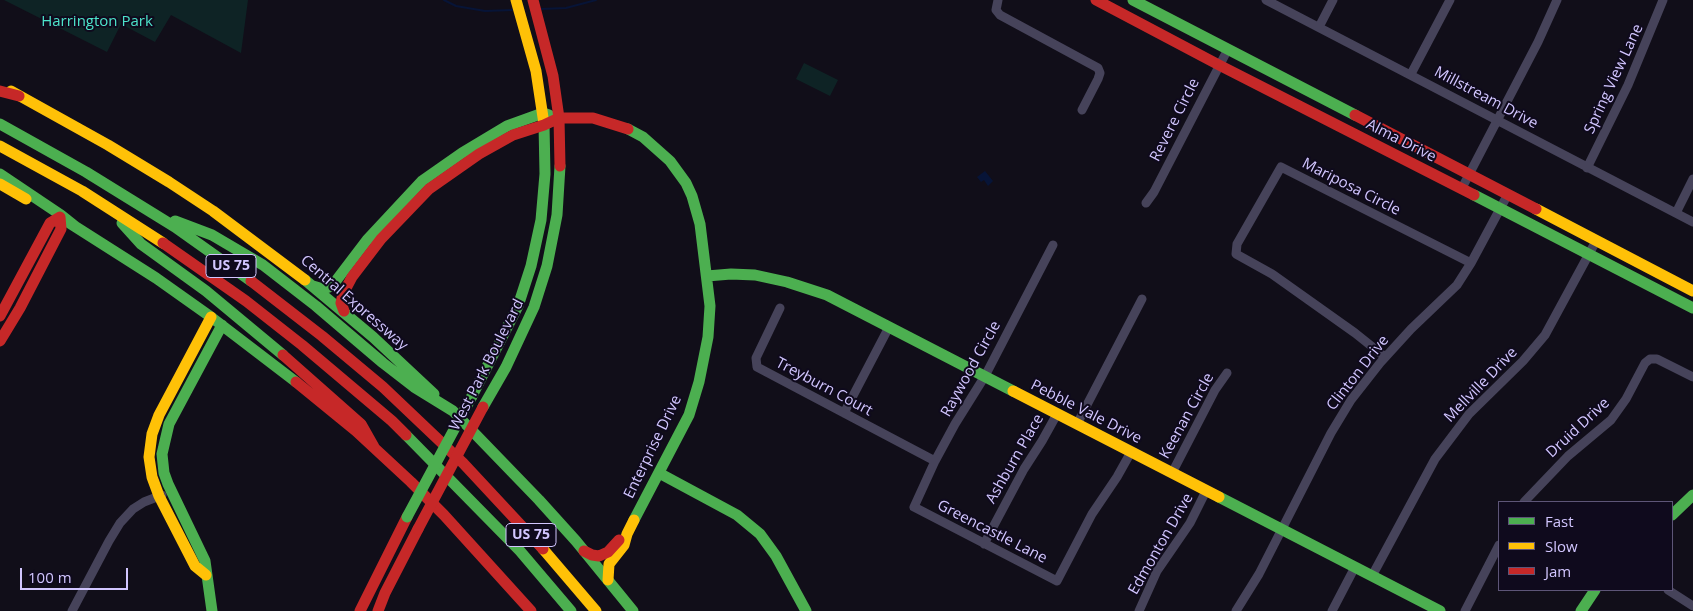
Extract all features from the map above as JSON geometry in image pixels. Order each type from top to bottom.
[{"type":"main road","name":"West Park Boulevard","points":[[360,611],[407,517],[518,306],[531,266],[537,242],[544,196],[544,119],[539,86],[516,0]]},
{"type":"main road","name":"West Park Boulevard","points":[[378,611],[385,593],[418,529],[524,332],[547,266],[558,200],[560,162],[559,118],[553,76],[533,0]]},
{"type":"main road","name":"Alma Drive","points":[[1096,0],[1693,308]]},
{"type":"main road","name":"Alma Drive","points":[[1133,0],[1693,291]]},
{"type":"main road","name":"Central Expressway","points":[[0,86],[64,120],[169,182],[249,238],[344,311],[453,411],[533,493],[633,611]]},
{"type":"main road","points":[[313,286],[323,289],[332,286],[351,259],[484,138],[520,120],[530,110],[539,86]]},
{"type":"main road","points":[[0,91],[19,96]]},
{"type":"main road","name":"Enterprise Drive","points":[[544,119],[593,118],[621,126],[643,137],[670,161],[686,184],[697,211],[707,276],[710,320],[699,382],[689,415],[627,534],[626,540],[609,564],[608,580]]},
{"type":"main road","points":[[520,120],[544,119]]},
{"type":"main road","points":[[458,162],[544,119]]},
{"type":"main road","name":"US 75","points":[[0,124],[64,159],[153,213],[268,293],[329,342],[440,440],[548,554],[596,611]]},
{"type":"main road","name":"US 75","points":[[0,146],[108,207],[177,252],[246,301],[302,345],[367,400],[454,482],[525,557],[571,611]]},
{"type":"main road","points":[[0,174],[62,215],[76,227]]},
{"type":"main road","points":[[0,184],[60,217],[156,278],[294,380],[374,447],[444,515],[531,611]]},
{"type":"main road","points":[[108,207],[141,244],[206,291],[262,337],[361,424],[374,447]]},
{"type":"main road","points":[[153,213],[212,235],[263,265],[414,387],[453,411]]},
{"type":"main road","points":[[0,316],[50,223],[60,217]]},
{"type":"main road","points":[[0,342],[61,229],[60,217]]},
{"type":"main road","points":[[344,311],[341,303],[343,294],[377,235]]},
{"type":"main road","name":"Pebble Vale Drive","points":[[707,276],[744,274],[796,285],[827,296],[1440,611]]},
{"type":"main road","points":[[8,301],[20,308]]},
{"type":"main road","points":[[206,575],[195,566],[159,496],[152,477],[149,457],[160,429],[167,400],[211,317]]},
{"type":"main road","points":[[212,611],[205,561],[200,546],[164,473],[160,429],[178,406],[222,325]]},
{"type":"main road","points":[[167,400],[178,406]]},
{"type":"main road","points":[[659,472],[737,515],[760,534],[776,556],[806,611]]},
{"type":"main road","points":[[1673,514],[1693,495]]},
{"type":"main road","name":"Enterprise Drive","points":[[584,551],[599,556],[608,552],[627,534]]},
{"type":"main road","points":[[1581,611],[1594,591]]},
{"type":"street","points":[[998,0],[996,10],[1000,15],[1098,68],[1100,73],[1098,79],[1082,110]]},
{"type":"street","name":"Millstream Drive","points":[[1266,0],[1693,222]]},
{"type":"street","points":[[1319,27],[1333,0]]},
{"type":"street","points":[[1411,74],[1450,0]]},
{"type":"street","points":[[1462,188],[1538,42],[1557,0]]},
{"type":"street","name":"Spring View Lane","points":[[1587,168],[1628,85],[1663,0]]},
{"type":"street","name":"Revere Circle","points":[[1146,203],[1154,192],[1228,49]]},
{"type":"street","name":"Mariposa Circle","points":[[1385,357],[1355,333],[1272,274],[1236,254],[1237,244],[1281,167],[1471,263]]},
{"type":"street","points":[[1676,213],[1693,179]]},
{"type":"street","name":"Clinton Drive","points":[[1236,611],[1259,574],[1331,432],[1351,400],[1385,357],[1457,285],[1508,194]]},
{"type":"street","name":"Mellville Drive","points":[[1372,576],[1435,459],[1469,414],[1523,361],[1545,335],[1596,241]]},
{"type":"street","name":"Raywood Circle","points":[[914,507],[935,461],[955,424],[985,376],[1053,245]]},
{"type":"street","points":[[1077,424],[1142,299]]},
{"type":"street","name":"Treyburn Court","points":[[780,308],[756,358],[757,367],[935,461]]},
{"type":"street","points":[[844,413],[889,327]]},
{"type":"street","name":"Druid Drive","points":[[1525,501],[1568,456],[1611,420],[1626,399],[1645,363],[1650,359],[1657,359],[1693,377]]},
{"type":"street","name":"Keenan Circle","points":[[1172,473],[1215,390],[1227,373]]},
{"type":"street","name":"Ashburn Place","points":[[984,544],[1024,469],[1057,414]]},
{"type":"street","name":"Greencastle Lane","points":[[914,507],[1057,581],[1092,514],[1131,452]]},
{"type":"street","name":"Edmonton Drive","points":[[1139,611],[1158,571],[1190,523],[1206,491]]},
{"type":"street","points":[[72,611],[108,541],[120,523],[138,505],[172,492]]},
{"type":"street","points":[[1465,611],[1498,547]]},
{"type":"street","points":[[1332,611],[1355,567]]},
{"type":"street","points":[[1670,591],[1693,606]]},
{"type":"green space","name":"Harrington Park","points":[[4,0],[248,0],[241,53],[171,15],[155,42],[121,24],[107,52]]},
{"type":"green space","points":[[804,63],[838,80],[830,96],[796,79]]},
{"type":"water","points":[[985,171],[993,181],[988,186],[984,180],[981,182],[977,177]]},
{"type":"waterway","points":[[444,0],[456,6],[485,11],[512,10]]},
{"type":"waterway","points":[[540,9],[566,8],[596,0]]},
{"type":"traffic: fast","points":[[1133,0],[1355,115]]},
{"type":"traffic: fast","points":[[313,286],[323,289],[332,286],[367,240],[422,181],[462,153],[507,126],[543,113],[549,115]]},
{"type":"traffic: fast","points":[[0,124],[86,172],[175,227],[251,281]]},
{"type":"traffic: fast","points":[[471,398],[518,306],[531,266],[541,220],[545,174],[544,124]]},
{"type":"traffic: fast","points":[[628,129],[643,137],[670,161],[686,183],[700,224],[710,306],[708,337],[699,382],[689,415],[634,520]]},
{"type":"traffic: fast","points":[[483,407],[506,367],[534,307],[547,266],[557,215],[560,166]]},
{"type":"traffic: fast","points":[[0,174],[76,227]]},
{"type":"traffic: fast","points":[[1474,195],[1693,308]]},
{"type":"traffic: fast","points":[[175,221],[212,235],[263,265],[414,387],[453,411]]},
{"type":"traffic: fast","points":[[68,222],[156,278],[296,382]]},
{"type":"traffic: fast","points":[[122,223],[141,244],[206,291],[283,355]]},
{"type":"traffic: fast","points":[[707,276],[755,275],[787,282],[827,295],[1013,391]]},
{"type":"traffic: fast","points":[[305,280],[373,337],[434,394]]},
{"type":"traffic: fast","points":[[212,611],[205,561],[168,484],[164,473],[162,454],[169,424],[222,325]]},
{"type":"traffic: fast","points":[[407,517],[471,398]]},
{"type":"traffic: fast","points":[[453,411],[576,541],[633,611]]},
{"type":"traffic: fast","points":[[406,435],[520,551],[571,611]]},
{"type":"traffic: fast","points":[[659,473],[737,515],[760,534],[776,556],[806,611]]},
{"type":"traffic: fast","points":[[1673,514],[1693,495]]},
{"type":"traffic: fast","points":[[1219,497],[1440,611]]},
{"type":"traffic: fast","points":[[1581,611],[1594,591]]},
{"type":"traffic: slow","points":[[516,0],[536,71],[544,124]]},
{"type":"traffic: slow","points":[[11,91],[108,145],[169,182],[213,211],[305,280]]},
{"type":"traffic: slow","points":[[0,146],[82,191],[163,243]]},
{"type":"traffic: slow","points":[[0,184],[26,199]]},
{"type":"traffic: slow","points":[[1536,209],[1693,291]]},
{"type":"traffic: slow","points":[[206,575],[195,566],[159,496],[152,477],[149,457],[152,434],[159,415],[211,317]]},
{"type":"traffic: slow","points":[[1013,391],[1219,497]]},
{"type":"traffic: slow","points":[[608,580],[609,564],[624,545],[634,520]]},
{"type":"traffic: slow","points":[[543,549],[596,611]]},
{"type":"traffic: jam","points":[[533,0],[553,76],[559,118],[560,166]]},
{"type":"traffic: jam","points":[[1096,0],[1474,195]]},
{"type":"traffic: jam","points":[[0,91],[19,96]]},
{"type":"traffic: jam","points":[[1355,115],[1536,209]]},
{"type":"traffic: jam","points":[[344,311],[341,303],[343,294],[352,277],[381,239],[429,189],[479,154],[513,135],[559,118],[593,118],[628,129]]},
{"type":"traffic: jam","points":[[0,316],[50,223],[60,217],[61,229],[20,308],[0,341]]},
{"type":"traffic: jam","points":[[163,243],[246,301],[302,345],[406,435]]},
{"type":"traffic: jam","points":[[251,281],[322,336],[383,387],[463,463],[543,549]]},
{"type":"traffic: jam","points":[[283,355],[361,424],[374,447]]},
{"type":"traffic: jam","points":[[296,382],[356,431],[411,482],[444,515],[531,611]]},
{"type":"traffic: jam","points":[[418,529],[483,407]]},
{"type":"traffic: jam","points":[[360,611],[407,517]]},
{"type":"traffic: jam","points":[[378,611],[385,593],[418,529]]},
{"type":"traffic: jam","points":[[584,551],[599,556],[608,552],[619,540]]}]
